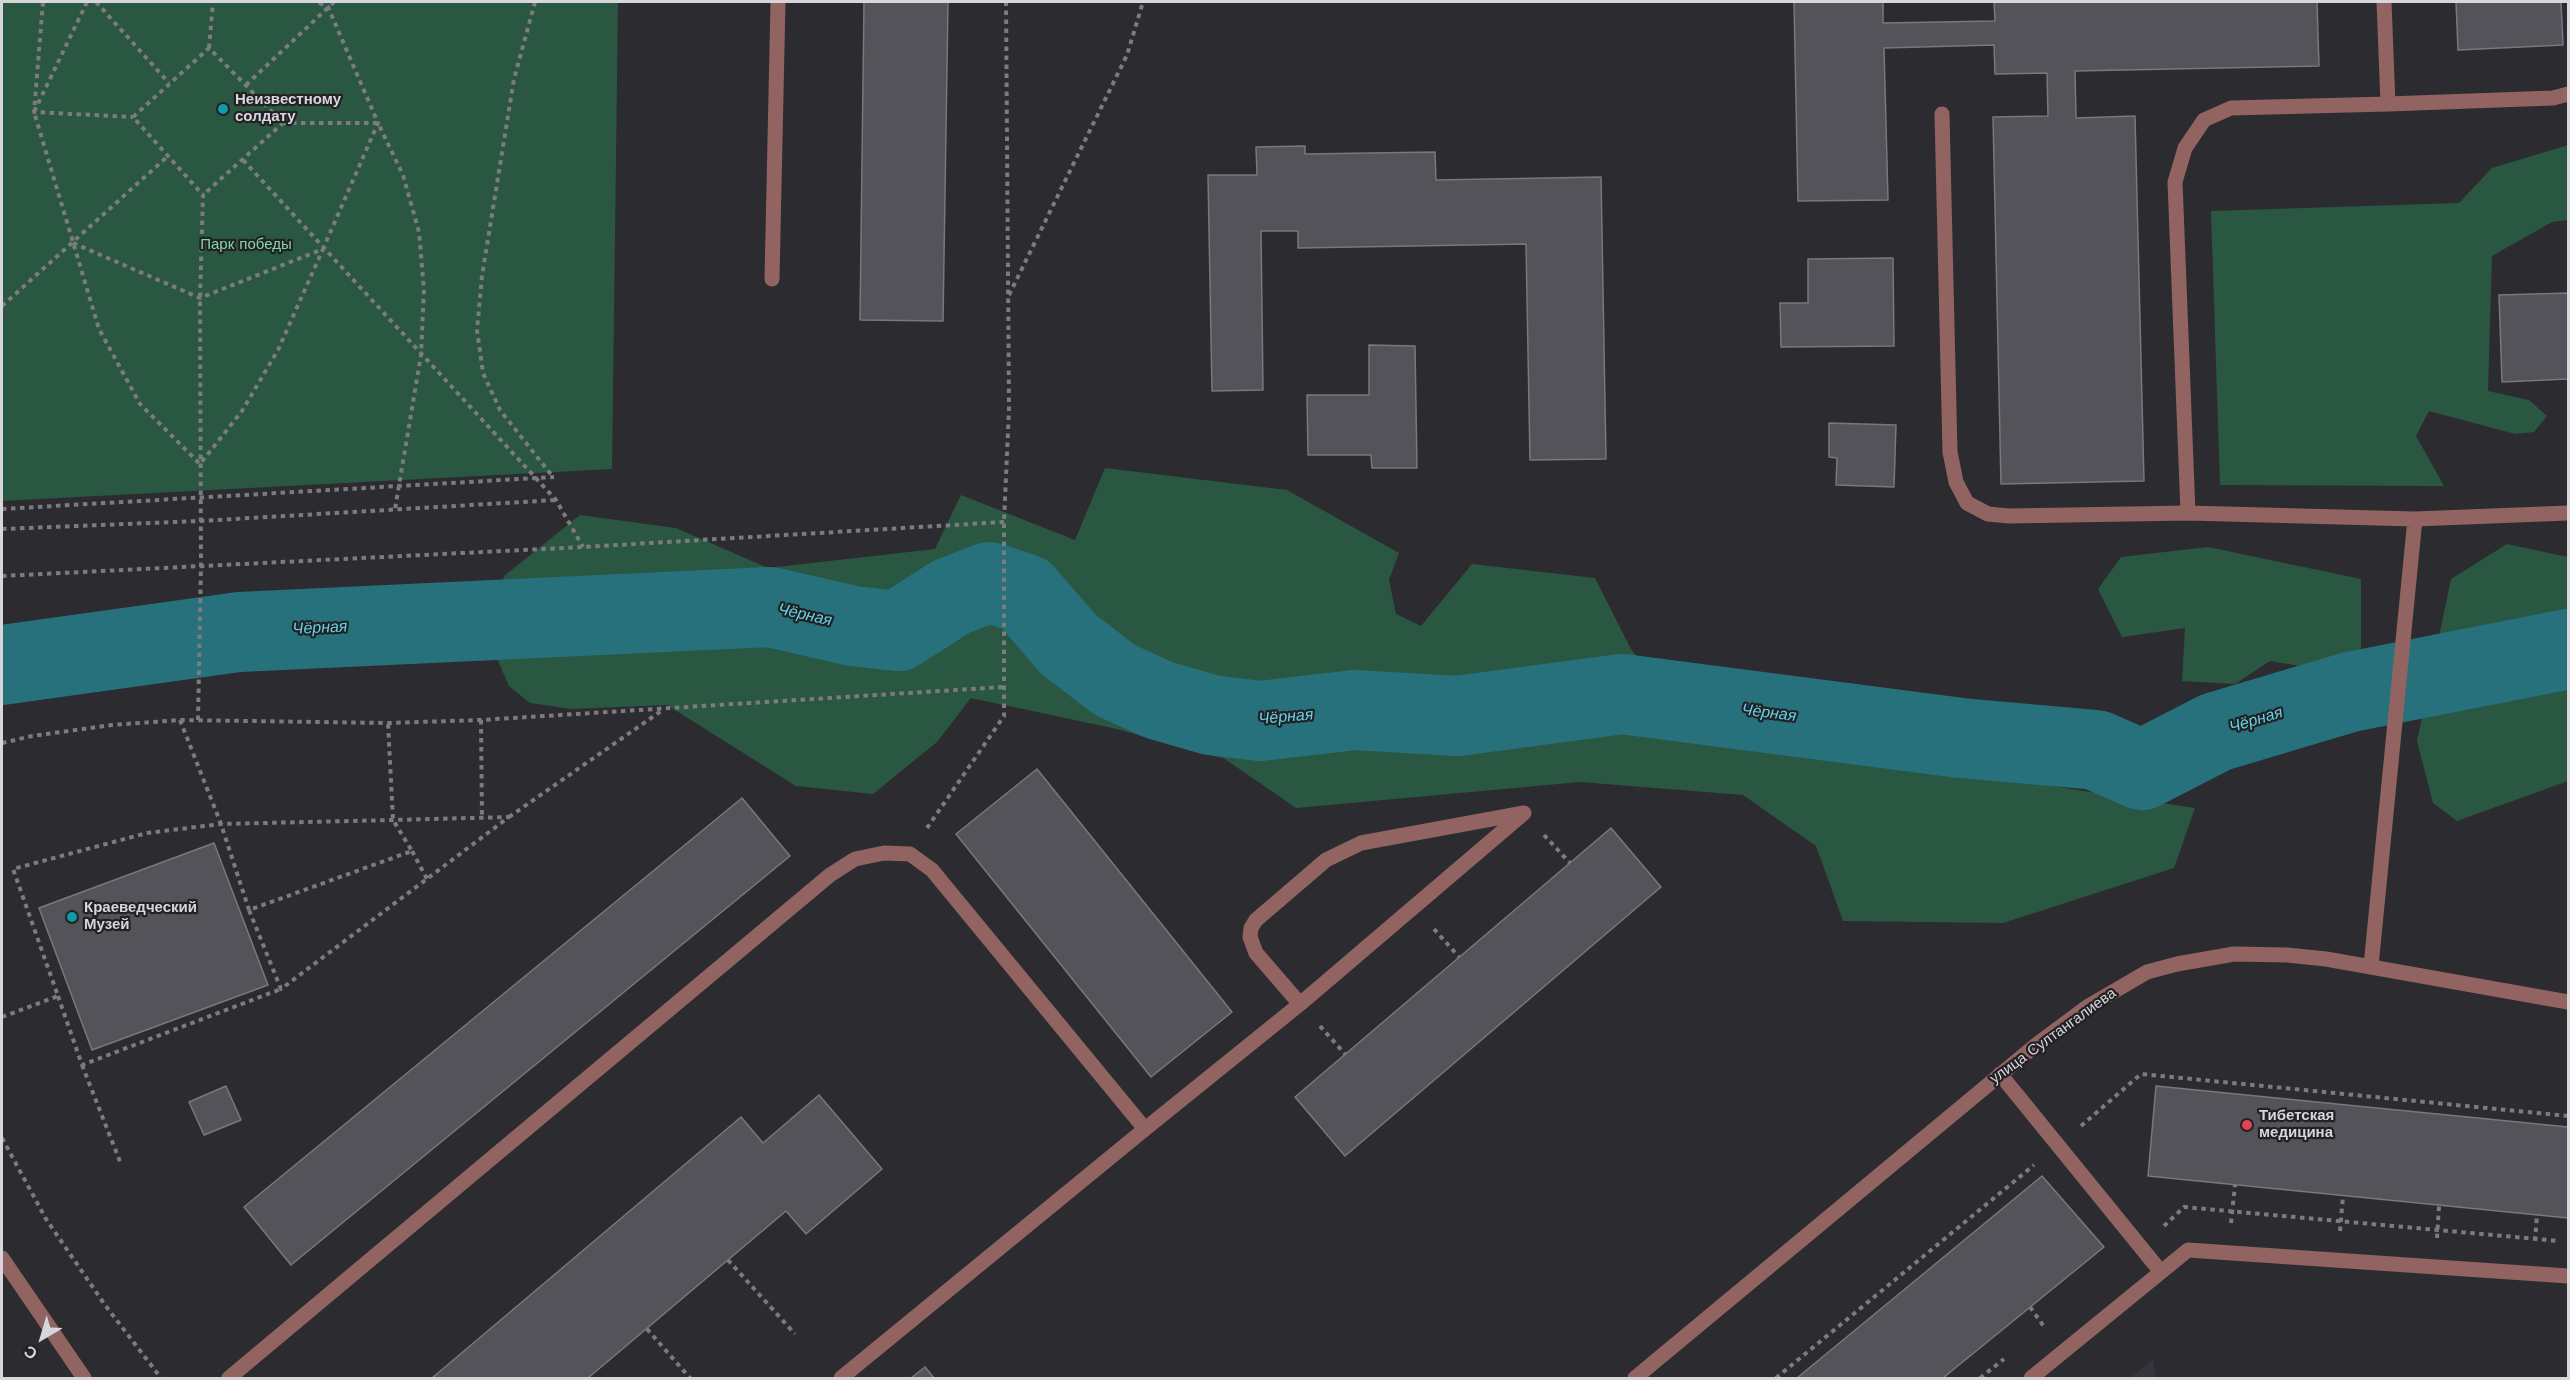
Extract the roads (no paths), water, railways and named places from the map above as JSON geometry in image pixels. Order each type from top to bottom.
[{"type":"street","points":[[772,279],[778,2]]},
{"type":"street","points":[[2384,2],[2388,104]]},
{"type":"street","points":[[2187,513],[2175,182],[2185,148],[2204,120],[2231,108],[2553,98],[2568,94]]},
{"type":"street","points":[[1942,114],[1950,452],[1956,482],[1967,503],[1988,514],[2009,516],[2187,513],[2415,519],[2568,513]]},
{"type":"street","points":[[2371,966],[2415,519]]},
{"type":"street","points":[[841,1378],[1300,1004],[1524,813],[1379,838],[1352,846],[1326,860],[1256,920],[1251,928],[1250,937],[1256,953],[1300,1004]]},
{"type":"street","points":[[229,1378],[830,875],[855,859],[884,853],[910,854],[932,870],[1145,1129]]},
{"type":"street","name":"улица Султангалиева","points":[[1635,1378],[2000,1074],[2087,1007],[2147,972],[2176,964],[2234,954],[2287,955],[2371,966],[2568,1002]]},
{"type":"street","points":[[2000,1074],[2161,1272]]},
{"type":"street","points":[[2031,1378],[2188,1250],[2568,1276]]},
{"type":"street","points":[[2,1258],[84,1378]]},
{"type":"waterway","name":"Чёрная","points":[[2,665],[239,632],[770,607],[853,626],[898,631],[951,597],[989,582],[1025,594],[1068,644],[1115,680],[1159,700],[1211,715],[1260,721],[1355,710],[1457,716],[1622,694],[1961,738],[2096,750],[2142,770],[2216,732],[2350,692],[2568,649]]},
{"type":"place","name":"Неизвестному солдату","points":[[223,109]]},
{"type":"place","name":"Краеведческий Музей","points":[[72,917]]},
{"type":"place","name":"Тибетская медицина","points":[[2247,1125]]},
{"type":"park label","name":"Парк победы","points":[[246,245]]}]
